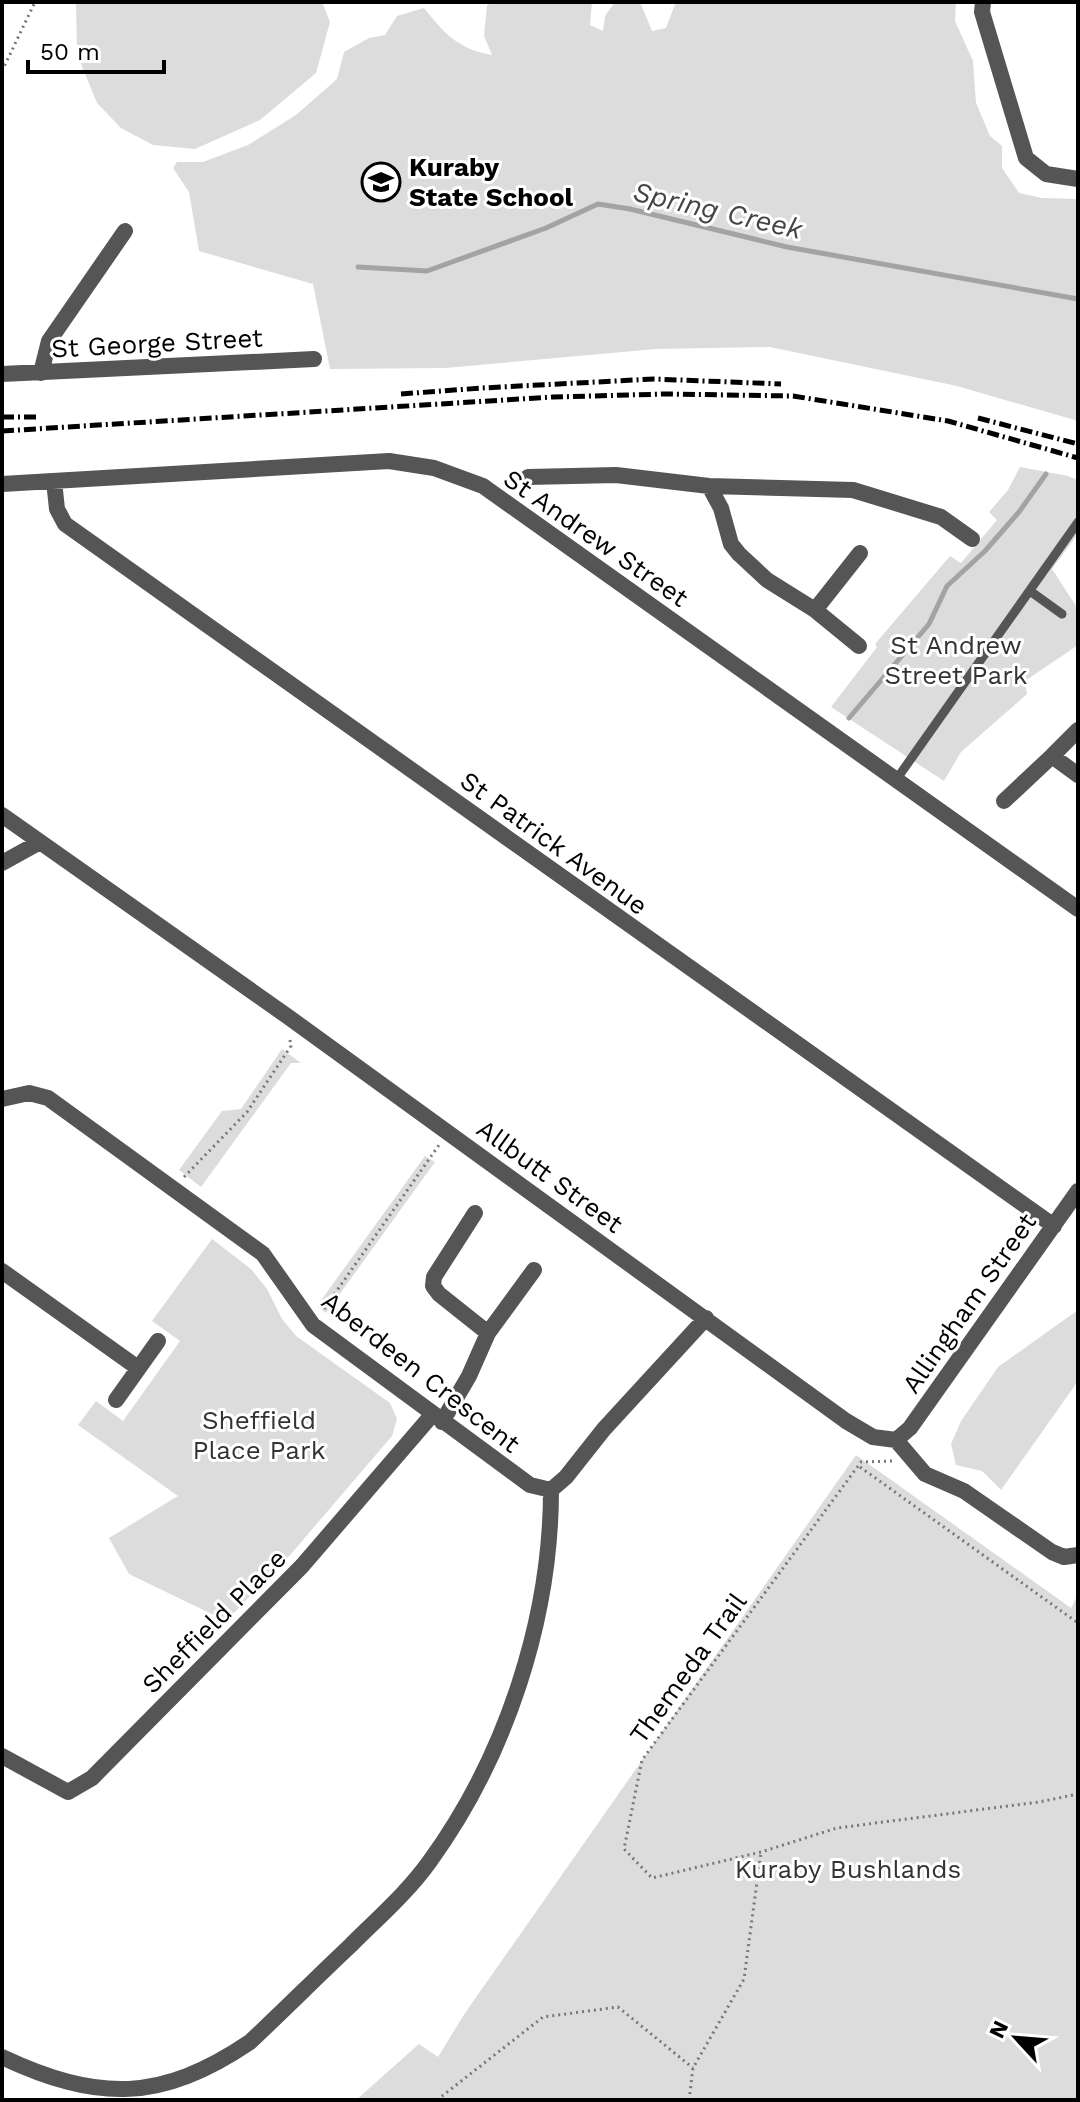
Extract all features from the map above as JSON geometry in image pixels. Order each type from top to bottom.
[{"type":"street","points":[[983,2],[982,12],[1026,158],[1046,174],[1078,179]]},
{"type":"street","points":[[41,373],[49,341],[125,231]]},
{"type":"street","name":"St George Street","points":[[2,374],[314,359]]},
{"type":"street","name":"St Andrew Street","points":[[2,484],[389,461],[434,468],[483,486],[1078,909]]},
{"type":"street","points":[[528,477],[616,475],[709,486],[853,490],[941,517],[972,539]]},
{"type":"street","name":"St Patrick Avenue","points":[[54,481],[57,509],[65,524],[1054,1226]]},
{"type":"street","points":[[709,486],[721,508],[731,544],[767,580],[815,610],[859,646]]},
{"type":"street","points":[[815,610],[860,553]]},
{"type":"street","points":[[1004,801],[1078,730]]},
{"type":"street","points":[[1052,756],[1078,775]]},
{"type":"street","name":"Allbutt Street","points":[[2,815],[287,1016],[846,1421],[873,1437],[896,1440]]},
{"type":"street","points":[[2,863],[40,842]]},
{"type":"street","name":"Aberdeen Crescent","points":[[2,1099],[29,1093],[48,1098],[263,1254],[313,1325],[530,1485],[551,1490]]},
{"type":"street","name":"Allingham Street","points":[[896,1440],[910,1428],[1078,1191]]},
{"type":"street","points":[[475,1213],[434,1277],[433,1286],[488,1333]]},
{"type":"street","points":[[437,1419],[469,1376],[488,1333],[534,1270]]},
{"type":"street","points":[[2,1271],[138,1368]]},
{"type":"street","points":[[2,2057],[38,2076],[77,2089],[116,2096],[145,2094],[173,2086],[225,2061],[250,2042],[387,1910],[429,1862],[465,1808],[492,1757],[516,1697],[531,1644],[546,1560],[551,1524],[551,1490],[566,1477],[604,1429],[706,1318]]},
{"type":"street","points":[[116,1400],[158,1341]]},
{"type":"street","name":"Sheffield Place","points":[[2,1756],[68,1792],[92,1778],[302,1566],[437,1419]]},
{"type":"street","points":[[896,1440],[925,1474],[964,1491],[1052,1552],[1076,1556]]},
{"type":"lane","points":[[896,780],[1078,522]]},
{"type":"lane","points":[[1030,591],[1062,614]]},
{"type":"path","points":[[2,71],[35,2]]},
{"type":"path","points":[[171,1186],[189,1175],[247,1112],[291,1046],[288,1035],[280,1026],[287,1016]]},
{"type":"path","points":[[313,1325],[448,1132]]},
{"type":"path","points":[[914,1461],[861,1462],[859,1465],[1078,1623]]},
{"type":"path","name":"Themeda Trail","points":[[761,1852],[652,1878],[624,1849],[642,1760],[859,1465]]},
{"type":"path","points":[[689,2100],[693,2068],[744,1979],[761,1852],[837,1828],[1039,1802],[1078,1794]]},
{"type":"path","points":[[437,2100],[543,2017],[618,2007],[693,2068]]},
{"type":"green space","points":[[76,2],[322,2],[330,22],[316,73],[260,120],[195,149],[153,145],[121,128],[97,103],[77,54]]},
{"type":"green space","points":[[496,2],[592,2],[590,25],[603,31],[605,16],[615,2],[640,2],[652,31],[666,28],[676,2],[956,2],[955,21],[973,61],[976,103],[990,136],[1002,146],[1002,168],[1019,193],[1042,198],[1078,199],[1078,421],[957,386],[770,347],[656,349],[445,368],[330,369],[313,284],[199,251],[189,192],[173,168],[177,162],[203,162],[248,145],[296,115],[337,79],[344,52],[369,38],[385,35],[397,16],[424,8],[453,39],[470,49],[492,55],[484,36],[487,5]]},
{"type":"green space","name":"St Andrew Street Park","points":[[1020,467],[1078,480],[1078,534],[1052,569],[1078,609],[1078,645],[1025,681],[1027,694],[961,752],[944,781],[831,707],[877,647],[875,644],[950,556],[961,563],[997,520],[989,512],[1008,490]]},
{"type":"green space","points":[[282,1049],[301,1063],[291,1063],[201,1187],[179,1170],[222,1111],[241,1109]]},
{"type":"green space","points":[[425,1156],[435,1162],[326,1313],[317,1306]]},
{"type":"green space","name":"Sheffield Place Park","points":[[212,1239],[251,1269],[296,1336],[390,1403],[397,1419],[392,1436],[291,1554],[226,1621],[129,1574],[109,1538],[178,1496],[78,1425],[96,1401],[123,1421],[180,1341],[152,1321]]},
{"type":"green space","points":[[1078,1310],[1078,1381],[1001,1490],[982,1471],[956,1465],[951,1444],[961,1421],[998,1367]]},
{"type":"green space","name":"Kuraby Bushlands","points":[[856,1455],[1071,1608],[1078,1594],[1078,2100],[356,2100],[419,2044],[438,2057],[465,2013]]},
{"type":"waterway","name":"Spring Creek","points":[[358,267],[427,271],[546,228],[598,204],[787,247],[1078,299]]},
{"type":"waterway","points":[[849,718],[929,624],[947,586],[985,551],[1019,512],[1046,474]]},
{"type":"railway","points":[[401,394],[654,379],[781,384]]},
{"type":"railway","points":[[2,431],[553,397],[665,394],[793,396],[948,421],[1078,458]]},
{"type":"railway","points":[[2,417],[38,417]]},
{"type":"railway","points":[[978,418],[1078,444]]},
{"type":"place","name":"Kuraby State School","points":[[381,182]]}]
